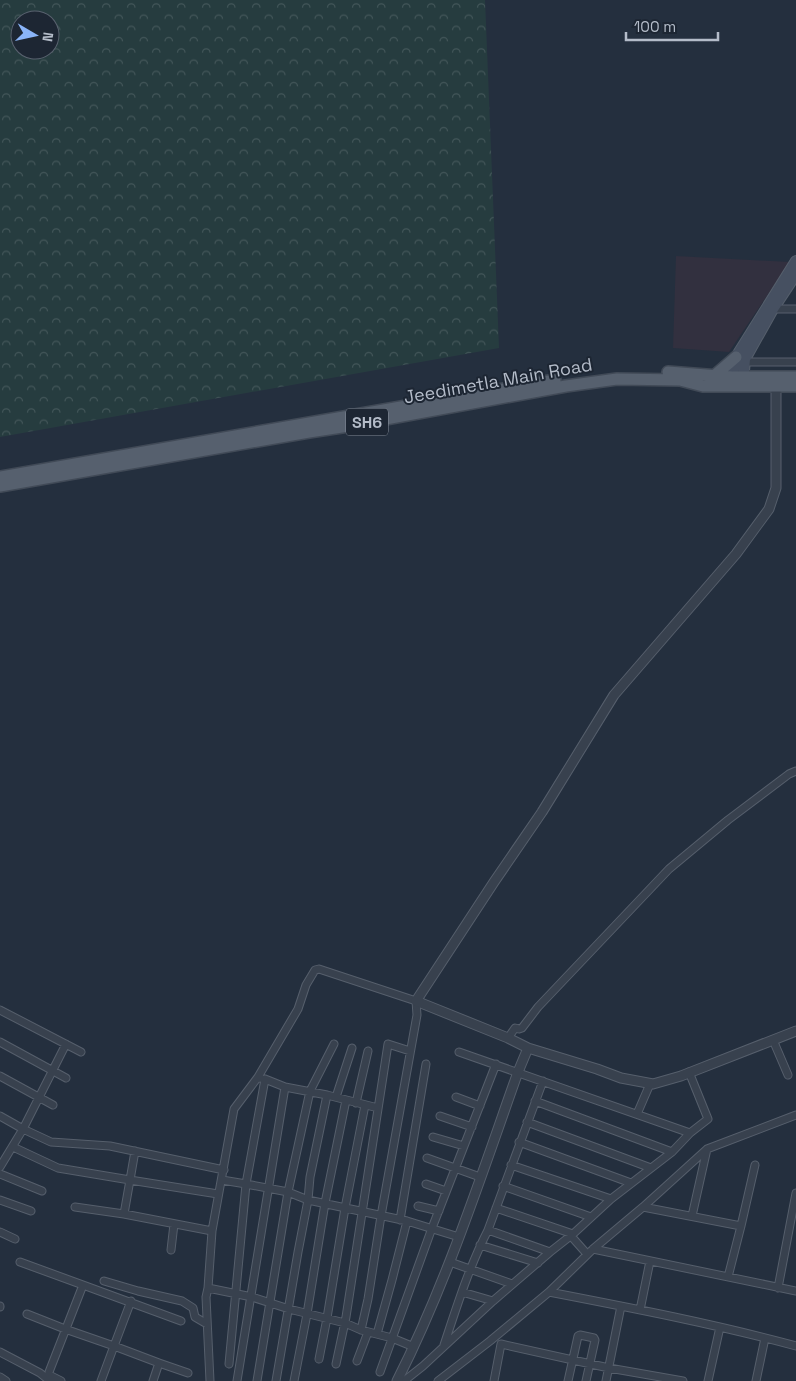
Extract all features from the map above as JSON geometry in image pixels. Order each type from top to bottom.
[{"type":"main road","points":[[738,380],[740,359],[796,261]]},
{"type":"main road","points":[[714,376],[740,359],[796,274]]},
{"type":"main road","name":"Jeedimetla Main Road","points":[[0,486],[342,427],[618,372],[681,372],[738,380],[796,377]]},
{"type":"main road","name":"Jeedimetla Main Road","points":[[0,477],[527,389],[617,379],[685,381],[703,386],[796,386]]},
{"type":"main road","points":[[685,381],[796,382]]},
{"type":"street","points":[[773,309],[796,309]]},
{"type":"street","points":[[740,359],[796,362]]},
{"type":"street","points":[[357,1361],[364,1331],[381,1216],[417,1015],[416,1001],[542,812],[614,695],[736,554],[769,509],[776,488],[776,387]]},
{"type":"street","points":[[508,1038],[515,1028],[522,1028],[538,1007],[670,869],[728,820],[789,774],[796,771]]},
{"type":"street","points":[[210,1381],[206,1297],[212,1231],[234,1108],[258,1077],[298,1009],[306,985],[315,970],[319,969],[416,1001],[528,1048],[621,1078],[650,1084],[689,1072],[796,1031]]},
{"type":"street","points":[[0,1010],[81,1052]]},
{"type":"street","points":[[773,1040],[788,1075]]},
{"type":"street","points":[[0,1042],[66,1078]]},
{"type":"street","points":[[0,1167],[23,1129],[66,1044]]},
{"type":"street","points":[[257,1381],[288,1192],[310,1091],[334,1044]]},
{"type":"street","points":[[336,1364],[345,1323],[388,1044],[410,1052]]},
{"type":"street","points":[[336,1097],[352,1048]]},
{"type":"street","points":[[397,1381],[414,1348],[450,1262],[528,1048]]},
{"type":"street","points":[[356,1102],[368,1051]]},
{"type":"street","points":[[459,1052],[690,1133]]},
{"type":"street","points":[[377,1334],[392,1280],[404,1221],[426,1064]]},
{"type":"street","points":[[380,1372],[432,1228],[496,1064]]},
{"type":"street","points":[[404,1381],[512,1284],[572,1235],[611,1199],[672,1152],[690,1133],[708,1119],[689,1072]]},
{"type":"street","points":[[0,1076],[53,1105]]},
{"type":"street","points":[[258,1077],[285,1087],[310,1091],[378,1108]]},
{"type":"street","points":[[229,1364],[246,1184],[266,1079]]},
{"type":"street","points":[[444,1347],[462,1292],[480,1245],[488,1230],[543,1081]]},
{"type":"street","points":[[637,1114],[650,1084]]},
{"type":"street","points":[[237,1381],[285,1087]]},
{"type":"street","points":[[276,1381],[308,1200],[310,1178],[327,1095]]},
{"type":"street","points":[[456,1097],[480,1106]]},
{"type":"street","points":[[294,1381],[308,1314],[325,1203],[346,1100]]},
{"type":"street","points":[[535,1101],[672,1152]]},
{"type":"street","points":[[318,1359],[327,1318],[344,1208],[365,1105]]},
{"type":"street","points":[[441,1380],[549,1292],[587,1254],[643,1207],[707,1149],[796,1114]]},
{"type":"street","points":[[0,1116],[51,1142],[110,1146],[224,1170]]},
{"type":"street","points":[[440,1116],[472,1128]]},
{"type":"street","points":[[527,1122],[651,1168]]},
{"type":"street","points":[[433,1137],[464,1146]]},
{"type":"street","points":[[520,1142],[631,1184]]},
{"type":"street","points":[[13,1146],[58,1168],[218,1194]]},
{"type":"street","points":[[692,1216],[707,1149]]},
{"type":"street","points":[[124,1214],[135,1151]]},
{"type":"street","points":[[427,1158],[480,1177]]},
{"type":"street","points":[[511,1165],[611,1199]]},
{"type":"street","points":[[728,1277],[755,1166]]},
{"type":"street","points":[[0,1174],[42,1191]]},
{"type":"street","points":[[222,1180],[288,1192],[308,1200],[404,1221],[459,1237]]},
{"type":"street","points":[[426,1184],[446,1191]]},
{"type":"street","points":[[503,1186],[591,1217]]},
{"type":"street","points":[[778,1288],[796,1193]]},
{"type":"street","points":[[0,1200],[31,1211]]},
{"type":"street","points":[[418,1206],[439,1211]]},
{"type":"street","points":[[75,1207],[124,1214],[212,1231]]},
{"type":"street","points":[[643,1207],[741,1226]]},
{"type":"street","points":[[496,1208],[572,1235],[587,1254]]},
{"type":"street","points":[[170,1250],[174,1224]]},
{"type":"street","points":[[488,1230],[550,1252]]},
{"type":"street","points":[[0,1232],[15,1238]]},
{"type":"street","points":[[480,1245],[538,1263]]},
{"type":"street","points":[[593,1249],[796,1291]]},
{"type":"street","points":[[640,1310],[650,1260]]},
{"type":"street","points":[[20,1262],[131,1301],[181,1321]]},
{"type":"street","points":[[450,1262],[512,1284]]},
{"type":"street","points":[[104,1281],[182,1301],[193,1308],[195,1317],[207,1324]]},
{"type":"street","points":[[60,1381],[50,1375],[49,1372],[83,1285]]},
{"type":"street","points":[[208,1290],[252,1297],[289,1309],[345,1323],[364,1331],[392,1338],[414,1348]]},
{"type":"street","points":[[208,1290],[210,1297],[214,1381]]},
{"type":"street","points":[[462,1292],[493,1301]]},
{"type":"street","points":[[549,1292],[640,1310],[796,1346]]},
{"type":"street","points":[[102,1381],[131,1301]]},
{"type":"street","points":[[606,1381],[621,1306]]},
{"type":"street","points":[[27,1314],[188,1373]]},
{"type":"street","points":[[708,1381],[720,1328]]},
{"type":"street","points":[[568,1381],[578,1336],[580,1335],[594,1338],[595,1340],[586,1381]]},
{"type":"street","points":[[756,1381],[765,1338]]},
{"type":"street","points":[[490,1341],[609,1368],[682,1381]]},
{"type":"street","points":[[494,1381],[501,1344]]},
{"type":"street","points":[[0,1352],[40,1373],[50,1381]]},
{"type":"street","points":[[153,1381],[159,1363]]},
{"type":"street","points":[[0,1377],[6,1381]]},
{"type":"shaded area","points":[[676,256],[790,262],[729,352],[673,348]]},
{"type":"green space","points":[[0,0],[485,0],[499,348],[0,437]]}]
